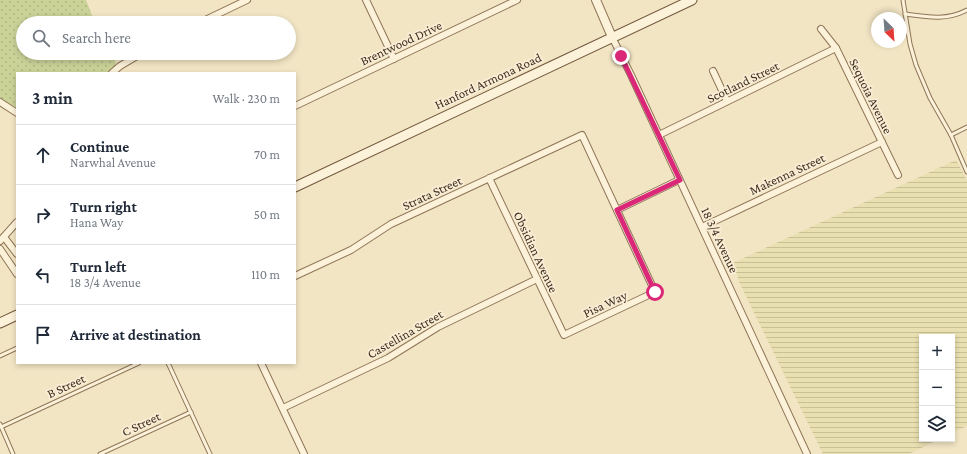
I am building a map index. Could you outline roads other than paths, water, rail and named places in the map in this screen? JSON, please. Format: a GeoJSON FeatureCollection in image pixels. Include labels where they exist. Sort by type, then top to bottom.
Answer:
{"type":"FeatureCollection","features":[{"type":"Feature","properties":{"kind":"main road","name":"Hanford Armona Road"},"geometry":{"type":"LineString","coordinates":[[296,187],[692,0]]}},
{"type":"Feature","properties":{"kind":"main road"},"geometry":{"type":"LineString","coordinates":[[0,323],[16,315]]}},
{"type":"Feature","properties":{"kind":"street"},"geometry":{"type":"LineString","coordinates":[[214,16],[247,0]]}},
{"type":"Feature","properties":{"kind":"street"},"geometry":{"type":"LineString","coordinates":[[366,0],[394,59]]}},
{"type":"Feature","properties":{"kind":"street","name":"Brentwood Drive"},"geometry":{"type":"LineString","coordinates":[[296,106],[517,0]]}},
{"type":"Feature","properties":{"kind":"street"},"geometry":{"type":"LineString","coordinates":[[596,0],[612,37]]}},
{"type":"Feature","properties":{"kind":"street","name":"Sequoia Avenue"},"geometry":{"type":"LineString","coordinates":[[821,29],[836,48],[898,175]]}},
{"type":"Feature","properties":{"kind":"street","name":"18 3/4 Avenue"},"geometry":{"type":"LineString","coordinates":[[612,37],[807,454]]}},
{"type":"Feature","properties":{"kind":"street","name":"Scotland Street"},"geometry":{"type":"LineString","coordinates":[[659,135],[836,48]]}},
{"type":"Feature","properties":{"kind":"street"},"geometry":{"type":"LineString","coordinates":[[113,72],[130,60]]}},
{"type":"Feature","properties":{"kind":"street"},"geometry":{"type":"LineString","coordinates":[[713,71],[727,102]]}},
{"type":"Feature","properties":{"kind":"street"},"geometry":{"type":"LineString","coordinates":[[0,102],[16,112]]}},
{"type":"Feature","properties":{"kind":"street","name":"Strata Street"},"geometry":{"type":"LineString","coordinates":[[296,276],[351,250],[392,224],[582,135],[617,210]]}},
{"type":"Feature","properties":{"kind":"street","name":"Makenna Street"},"geometry":{"type":"LineString","coordinates":[[702,227],[882,142]]}},
{"type":"Feature","properties":{"kind":"street","name":"Obsidian Avenue"},"geometry":{"type":"LineString","coordinates":[[489,178],[564,335]]}},
{"type":"Feature","properties":{"kind":"street"},"geometry":{"type":"LineString","coordinates":[[617,210],[680,180]]}},
{"type":"Feature","properties":{"kind":"street","name":"Pisa Way"},"geometry":{"type":"LineString","coordinates":[[564,335],[655,292],[617,210]]}},
{"type":"Feature","properties":{"kind":"street"},"geometry":{"type":"LineString","coordinates":[[16,223],[2,239],[16,253]]}},
{"type":"Feature","properties":{"kind":"street"},"geometry":{"type":"LineString","coordinates":[[0,249],[16,273]]}},
{"type":"Feature","properties":{"kind":"street","name":"Castellina Street"},"geometry":{"type":"LineString","coordinates":[[283,408],[388,358],[438,327],[537,279]]}},
{"type":"Feature","properties":{"kind":"street"},"geometry":{"type":"LineString","coordinates":[[262,364],[304,454]]}},
{"type":"Feature","properties":{"kind":"lane"},"geometry":{"type":"LineString","coordinates":[[903,0],[905,12]]}},
{"type":"Feature","properties":{"kind":"lane"},"geometry":{"type":"LineString","coordinates":[[907,14],[939,18],[954,16],[967,10]]}},
{"type":"Feature","properties":{"kind":"lane"},"geometry":{"type":"LineString","coordinates":[[907,26],[916,65],[930,98],[951,135],[967,172]]}},
{"type":"Feature","properties":{"kind":"lane"},"geometry":{"type":"LineString","coordinates":[[951,135],[967,127]]}},
{"type":"Feature","properties":{"kind":"lane"},"geometry":{"type":"LineString","coordinates":[[0,356],[16,348]]}},
{"type":"Feature","properties":{"kind":"lane","name":"B Street"},"geometry":{"type":"LineString","coordinates":[[1,425],[138,364]]}},
{"type":"Feature","properties":{"kind":"lane"},"geometry":{"type":"LineString","coordinates":[[168,364],[210,454]]}},
{"type":"Feature","properties":{"kind":"lane","name":"C Street"},"geometry":{"type":"LineString","coordinates":[[100,454],[191,412]]}},
{"type":"Feature","properties":{"kind":"lane"},"geometry":{"type":"LineString","coordinates":[[1,425],[13,454]]}}]}
